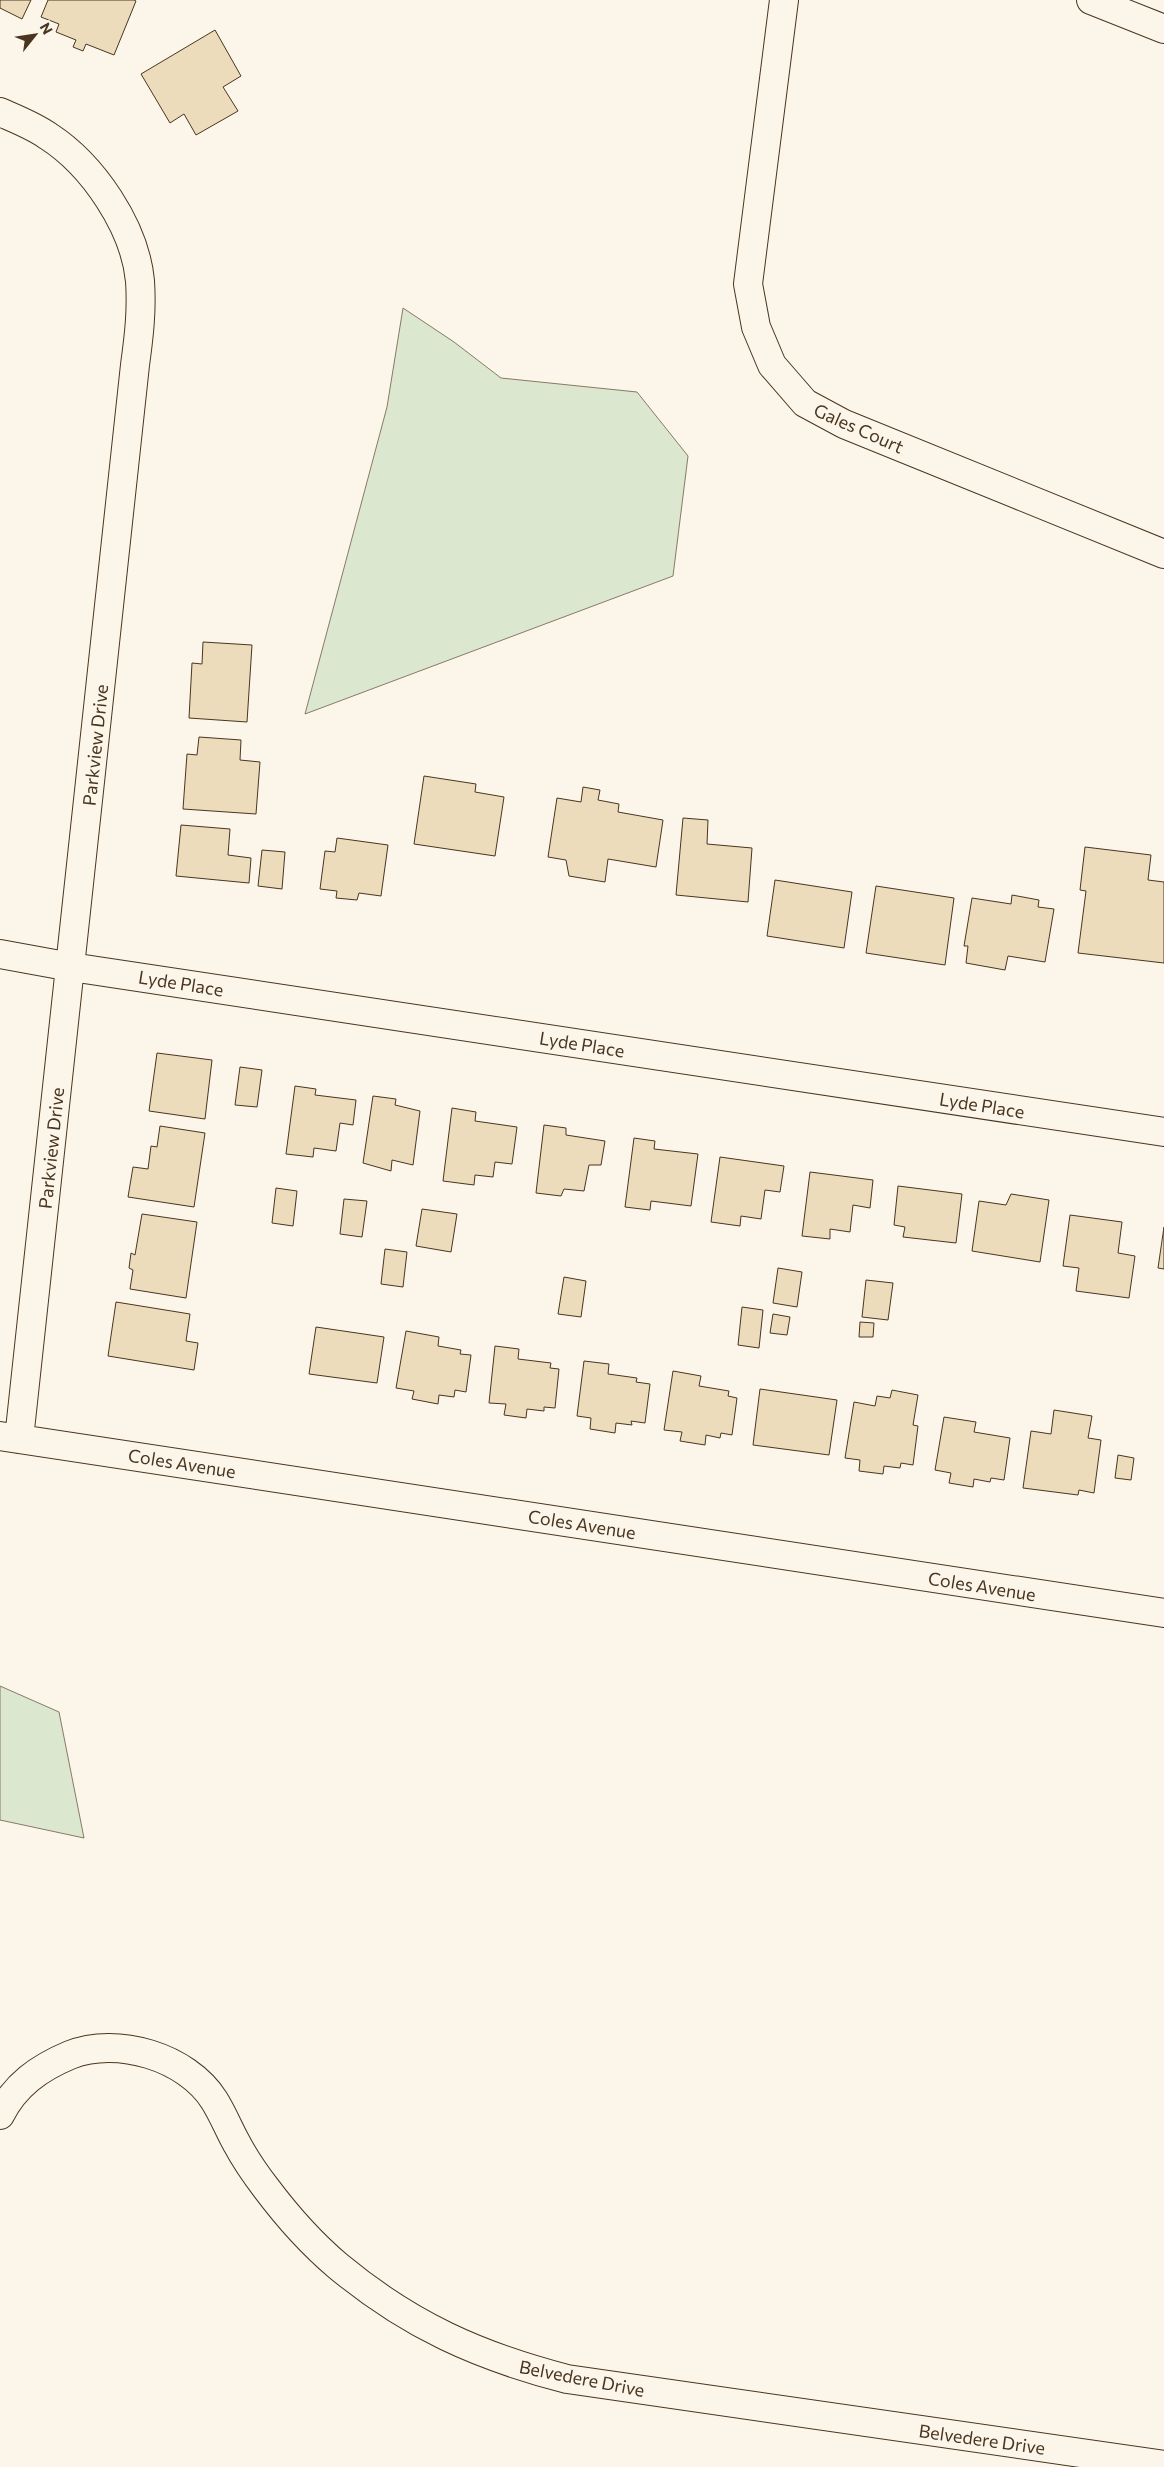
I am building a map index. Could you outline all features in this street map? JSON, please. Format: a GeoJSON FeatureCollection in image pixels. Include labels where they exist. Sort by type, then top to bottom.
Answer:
{"type":"FeatureCollection","features":[{"type":"Feature","properties":{"kind":"street","name":"Gales Court"},"geometry":{"type":"LineString","coordinates":[[784,0],[748,284],[756,327],[772,365],[805,403],[844,424],[1164,554]]}},
{"type":"Feature","properties":{"kind":"street"},"geometry":{"type":"LineString","coordinates":[[1091,0],[1164,30]]}},
{"type":"Feature","properties":{"kind":"street","name":"Parkview Drive"},"geometry":{"type":"LineString","coordinates":[[0,112],[48,136],[82,164],[109,198],[128,237],[140,279],[141,322],[71,967],[10,1437]]}},
{"type":"Feature","properties":{"kind":"street","name":"Lyde Place"},"geometry":{"type":"LineString","coordinates":[[0,954],[71,967],[1164,1132]]}},
{"type":"Feature","properties":{"kind":"street","name":"Coles Avenue"},"geometry":{"type":"LineString","coordinates":[[10,1437],[1164,1613]]}},
{"type":"Feature","properties":{"kind":"street","name":"Belvedere Drive"},"geometry":{"type":"LineString","coordinates":[[0,2115],[6,2103],[23,2083],[44,2066],[80,2051],[119,2047],[146,2052],[170,2062],[202,2086],[214,2100],[238,2146],[266,2189],[300,2228],[337,2265],[378,2297],[422,2325],[468,2348],[516,2366],[567,2379],[1164,2465]]}},
{"type":"Feature","properties":{"kind":"green space"},"geometry":{"type":"Polygon","coordinates":[[[403,308],[454,342],[501,378],[637,392],[688,456],[673,576],[305,714],[387,407],[403,308]]]}},
{"type":"Feature","properties":{"kind":"green space"},"geometry":{"type":"Polygon","coordinates":[[[0,1686],[59,1712],[84,1838],[0,1820],[0,1686]]]}},
{"type":"Feature","properties":{"kind":"building"},"geometry":{"type":"Polygon","coordinates":[[[0,0],[31,0],[22,19],[0,8],[0,0]]]}},
{"type":"Feature","properties":{"kind":"building"},"geometry":{"type":"Polygon","coordinates":[[[48,0],[136,1],[114,55],[86,44],[83,51],[73,47],[76,40],[56,32],[59,24],[41,17],[48,0]]]}},
{"type":"Feature","properties":{"kind":"building"},"geometry":{"type":"Polygon","coordinates":[[[215,30],[241,76],[223,87],[238,111],[196,135],[184,114],[170,123],[141,74],[215,30]]]}},
{"type":"Feature","properties":{"kind":"building"},"geometry":{"type":"Polygon","coordinates":[[[203,642],[252,645],[247,722],[189,718],[192,663],[202,664],[203,642]]]}},
{"type":"Feature","properties":{"kind":"building"},"geometry":{"type":"Polygon","coordinates":[[[199,737],[241,740],[240,760],[260,762],[256,814],[183,809],[187,754],[197,755],[199,737]]]}},
{"type":"Feature","properties":{"kind":"building"},"geometry":{"type":"Polygon","coordinates":[[[424,776],[476,784],[475,792],[504,797],[495,856],[414,844],[424,776]]]}},
{"type":"Feature","properties":{"kind":"building"},"geometry":{"type":"Polygon","coordinates":[[[583,787],[600,790],[598,800],[619,804],[618,812],[663,820],[656,867],[608,859],[605,882],[569,876],[566,860],[548,857],[557,798],[581,802],[583,787]]]}},
{"type":"Feature","properties":{"kind":"building"},"geometry":{"type":"Polygon","coordinates":[[[683,818],[708,820],[707,844],[752,848],[748,902],[676,895],[683,818]]]}},
{"type":"Feature","properties":{"kind":"building"},"geometry":{"type":"Polygon","coordinates":[[[181,825],[230,829],[228,855],[251,858],[249,883],[176,876],[181,825]]]}},
{"type":"Feature","properties":{"kind":"building"},"geometry":{"type":"Polygon","coordinates":[[[337,838],[388,845],[381,896],[359,893],[357,900],[336,898],[337,891],[320,889],[325,851],[335,852],[337,838]]]}},
{"type":"Feature","properties":{"kind":"building"},"geometry":{"type":"Polygon","coordinates":[[[1085,847],[1151,855],[1148,880],[1164,882],[1164,963],[1078,953],[1086,891],[1080,890],[1085,847]]]}},
{"type":"Feature","properties":{"kind":"building"},"geometry":{"type":"Polygon","coordinates":[[[262,850],[285,852],[282,889],[258,886],[262,850]]]}},
{"type":"Feature","properties":{"kind":"building"},"geometry":{"type":"Polygon","coordinates":[[[775,880],[852,892],[844,948],[767,936],[775,880]]]}},
{"type":"Feature","properties":{"kind":"building"},"geometry":{"type":"Polygon","coordinates":[[[876,886],[954,898],[945,965],[866,953],[876,886]]]}},
{"type":"Feature","properties":{"kind":"building"},"geometry":{"type":"Polygon","coordinates":[[[1012,895],[1039,900],[1038,907],[1054,909],[1045,962],[1008,956],[1005,970],[966,963],[968,946],[964,946],[972,898],[1011,904],[1012,895]]]}},
{"type":"Feature","properties":{"kind":"building"},"geometry":{"type":"Polygon","coordinates":[[[157,1053],[212,1060],[205,1119],[149,1111],[157,1053]]]}},
{"type":"Feature","properties":{"kind":"building"},"geometry":{"type":"Polygon","coordinates":[[[240,1067],[262,1070],[257,1107],[235,1105],[240,1067]]]}},
{"type":"Feature","properties":{"kind":"building"},"geometry":{"type":"Polygon","coordinates":[[[295,1086],[316,1089],[315,1095],[356,1100],[353,1125],[340,1123],[336,1151],[314,1148],[313,1157],[286,1154],[295,1086]]]}},
{"type":"Feature","properties":{"kind":"building"},"geometry":{"type":"Polygon","coordinates":[[[373,1096],[396,1099],[395,1105],[420,1111],[413,1165],[392,1160],[391,1171],[363,1163],[373,1096]]]}},
{"type":"Feature","properties":{"kind":"building"},"geometry":{"type":"Polygon","coordinates":[[[452,1108],[476,1112],[475,1121],[517,1127],[512,1164],[495,1162],[493,1177],[475,1175],[474,1185],[443,1181],[452,1108]]]}},
{"type":"Feature","properties":{"kind":"building"},"geometry":{"type":"Polygon","coordinates":[[[544,1125],[566,1128],[566,1135],[605,1141],[601,1165],[589,1165],[584,1191],[564,1189],[561,1196],[536,1193],[544,1125]]]}},
{"type":"Feature","properties":{"kind":"building"},"geometry":{"type":"Polygon","coordinates":[[[160,1126],[205,1133],[194,1207],[128,1197],[133,1167],[148,1169],[151,1146],[157,1147],[160,1126]]]}},
{"type":"Feature","properties":{"kind":"building"},"geometry":{"type":"Polygon","coordinates":[[[634,1138],[655,1141],[654,1149],[698,1154],[691,1206],[651,1201],[650,1210],[625,1207],[634,1138]]]}},
{"type":"Feature","properties":{"kind":"building"},"geometry":{"type":"Polygon","coordinates":[[[720,1157],[784,1166],[780,1192],[765,1190],[761,1219],[741,1216],[740,1226],[711,1222],[720,1157]]]}},
{"type":"Feature","properties":{"kind":"building"},"geometry":{"type":"Polygon","coordinates":[[[810,1172],[873,1180],[870,1208],[853,1205],[850,1232],[830,1229],[830,1239],[802,1236],[810,1172]]]}},
{"type":"Feature","properties":{"kind":"building"},"geometry":{"type":"Polygon","coordinates":[[[898,1186],[962,1194],[956,1243],[903,1237],[905,1227],[894,1225],[898,1186]]]}},
{"type":"Feature","properties":{"kind":"building"},"geometry":{"type":"Polygon","coordinates":[[[276,1188],[297,1191],[293,1226],[272,1223],[276,1188]]]}},
{"type":"Feature","properties":{"kind":"building"},"geometry":{"type":"Polygon","coordinates":[[[1011,1194],[1049,1200],[1040,1262],[972,1251],[979,1201],[1006,1205],[1011,1194]]]}},
{"type":"Feature","properties":{"kind":"building"},"geometry":{"type":"Polygon","coordinates":[[[344,1199],[367,1201],[362,1237],[340,1234],[344,1199]]]}},
{"type":"Feature","properties":{"kind":"building"},"geometry":{"type":"Polygon","coordinates":[[[422,1209],[457,1214],[451,1252],[416,1246],[422,1209]]]}},
{"type":"Feature","properties":{"kind":"building"},"geometry":{"type":"Polygon","coordinates":[[[142,1214],[197,1222],[186,1298],[130,1289],[133,1270],[129,1268],[131,1253],[135,1255],[142,1214]]]}},
{"type":"Feature","properties":{"kind":"building"},"geometry":{"type":"Polygon","coordinates":[[[1070,1215],[1122,1222],[1118,1253],[1135,1256],[1129,1298],[1076,1291],[1079,1268],[1063,1266],[1070,1215]]]}},
{"type":"Feature","properties":{"kind":"building"},"geometry":{"type":"Polygon","coordinates":[[[1164,1227],[1164,1269],[1158,1268],[1164,1227]]]}},
{"type":"Feature","properties":{"kind":"building"},"geometry":{"type":"Polygon","coordinates":[[[385,1249],[407,1252],[403,1287],[381,1284],[385,1249]]]}},
{"type":"Feature","properties":{"kind":"building"},"geometry":{"type":"Polygon","coordinates":[[[778,1268],[802,1272],[797,1307],[773,1303],[778,1268]]]}},
{"type":"Feature","properties":{"kind":"building"},"geometry":{"type":"Polygon","coordinates":[[[564,1277],[586,1281],[581,1317],[558,1314],[564,1277]]]}},
{"type":"Feature","properties":{"kind":"building"},"geometry":{"type":"Polygon","coordinates":[[[866,1280],[893,1283],[888,1320],[862,1317],[866,1280]]]}},
{"type":"Feature","properties":{"kind":"building"},"geometry":{"type":"Polygon","coordinates":[[[116,1302],[190,1314],[186,1341],[198,1343],[194,1370],[108,1356],[116,1302]]]}},
{"type":"Feature","properties":{"kind":"building"},"geometry":{"type":"Polygon","coordinates":[[[742,1307],[763,1310],[759,1348],[738,1345],[742,1307]]]}},
{"type":"Feature","properties":{"kind":"building"},"geometry":{"type":"Polygon","coordinates":[[[773,1314],[790,1317],[787,1335],[770,1333],[773,1314]]]}},
{"type":"Feature","properties":{"kind":"building"},"geometry":{"type":"Polygon","coordinates":[[[860,1322],[874,1323],[873,1337],[859,1337],[860,1322]]]}},
{"type":"Feature","properties":{"kind":"building"},"geometry":{"type":"Polygon","coordinates":[[[316,1327],[384,1337],[377,1383],[309,1374],[316,1327]]]}},
{"type":"Feature","properties":{"kind":"building"},"geometry":{"type":"Polygon","coordinates":[[[406,1331],[439,1337],[438,1346],[461,1350],[460,1354],[471,1355],[466,1392],[455,1390],[454,1397],[439,1395],[438,1404],[412,1399],[414,1391],[396,1388],[406,1331]]]}},
{"type":"Feature","properties":{"kind":"building"},"geometry":{"type":"Polygon","coordinates":[[[495,1346],[519,1349],[518,1359],[551,1363],[550,1368],[559,1369],[555,1408],[544,1407],[544,1411],[527,1409],[526,1418],[504,1415],[506,1404],[489,1403],[495,1346]]]}},
{"type":"Feature","properties":{"kind":"building"},"geometry":{"type":"Polygon","coordinates":[[[584,1361],[609,1364],[608,1374],[637,1378],[636,1382],[650,1384],[645,1423],[631,1421],[632,1425],[616,1423],[615,1433],[590,1429],[591,1418],[577,1416],[584,1361]]]}},
{"type":"Feature","properties":{"kind":"building"},"geometry":{"type":"Polygon","coordinates":[[[673,1371],[701,1376],[699,1386],[729,1391],[728,1396],[737,1398],[732,1435],[721,1433],[720,1438],[706,1435],[705,1445],[680,1441],[682,1432],[664,1430],[673,1371]]]}},
{"type":"Feature","properties":{"kind":"building"},"geometry":{"type":"Polygon","coordinates":[[[760,1389],[837,1400],[829,1455],[753,1445],[760,1389]]]}},
{"type":"Feature","properties":{"kind":"building"},"geometry":{"type":"Polygon","coordinates":[[[892,1390],[918,1395],[913,1425],[918,1426],[913,1465],[901,1463],[900,1468],[884,1466],[883,1474],[859,1471],[860,1460],[845,1458],[854,1402],[875,1406],[877,1396],[890,1398],[892,1390]]]}},
{"type":"Feature","properties":{"kind":"building"},"geometry":{"type":"Polygon","coordinates":[[[1054,1410],[1092,1416],[1088,1438],[1101,1440],[1094,1493],[1079,1490],[1078,1495],[1023,1488],[1031,1431],[1051,1434],[1054,1410]]]}},
{"type":"Feature","properties":{"kind":"building"},"geometry":{"type":"Polygon","coordinates":[[[944,1417],[976,1422],[974,1432],[1010,1438],[1004,1480],[991,1478],[990,1482],[974,1479],[973,1487],[949,1483],[951,1473],[935,1470],[944,1417]]]}},
{"type":"Feature","properties":{"kind":"building"},"geometry":{"type":"Polygon","coordinates":[[[1118,1455],[1134,1458],[1131,1480],[1115,1478],[1118,1455]]]}}]}
